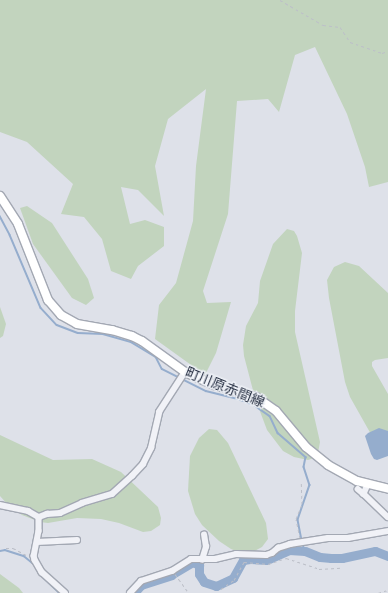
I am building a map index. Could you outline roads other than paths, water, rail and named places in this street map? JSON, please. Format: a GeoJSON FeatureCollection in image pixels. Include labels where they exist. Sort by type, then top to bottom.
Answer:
{"type":"FeatureCollection","features":[{"type":"Feature","properties":{"kind":"main road","name":"町川原赤間線"},"geometry":{"type":"LineString","coordinates":[[0,196],[18,224],[48,300],[56,311],[70,321],[119,331],[142,341],[185,372],[201,380],[264,401],[276,411],[306,446],[320,459],[346,476],[368,485],[388,489]]}},
{"type":"Feature","properties":{"kind":"street"},"geometry":{"type":"LineString","coordinates":[[0,505],[28,511],[40,517],[47,514],[60,513],[82,503],[112,494],[143,464],[151,448],[159,412],[185,372]]}},
{"type":"Feature","properties":{"kind":"street"},"geometry":{"type":"LineString","coordinates":[[364,494],[368,485]]}},
{"type":"Feature","properties":{"kind":"street"},"geometry":{"type":"LineString","coordinates":[[358,489],[387,515]]}},
{"type":"Feature","properties":{"kind":"street"},"geometry":{"type":"LineString","coordinates":[[40,517],[34,556],[35,560],[42,572],[65,593]]}},
{"type":"Feature","properties":{"kind":"street"},"geometry":{"type":"LineString","coordinates":[[130,593],[141,581],[174,571],[191,559],[216,559],[236,554],[266,554],[272,553],[278,548],[301,542],[328,538],[348,538],[388,531]]}},
{"type":"Feature","properties":{"kind":"street"},"geometry":{"type":"LineString","coordinates":[[202,560],[206,547],[204,535]]}},
{"type":"Feature","properties":{"kind":"street"},"geometry":{"type":"LineString","coordinates":[[36,542],[77,540]]}},
{"type":"Feature","properties":{"kind":"water"},"geometry":{"type":"Polygon","coordinates":[[[379,428],[388,431],[388,456],[377,460],[374,459],[371,454],[365,436],[379,428]]]}},
{"type":"Feature","properties":{"kind":"waterway"},"geometry":{"type":"LineString","coordinates":[[0,216],[10,235],[41,308],[57,325],[78,333],[103,334],[131,342],[156,357],[162,369],[206,391],[254,405],[270,416],[278,433],[306,457],[304,467],[310,485],[298,520],[302,541]]}},
{"type":"Feature","properties":{"kind":"waterway"},"geometry":{"type":"LineString","coordinates":[[303,544],[305,551]]}},
{"type":"Feature","properties":{"kind":"waterway"},"geometry":{"type":"LineString","coordinates":[[0,551],[5,550],[24,556],[34,564]]}},
{"type":"Feature","properties":{"kind":"waterway"},"geometry":{"type":"LineString","coordinates":[[134,593],[141,585],[171,575],[193,562],[199,565],[199,574],[204,582],[216,586],[233,578],[243,560],[267,560],[289,550],[305,551],[320,557],[331,558],[342,558],[375,551],[388,556]]}},
{"type":"Feature","properties":{"kind":"waterway"},"geometry":{"type":"LineString","coordinates":[[40,574],[60,593]]}}]}
